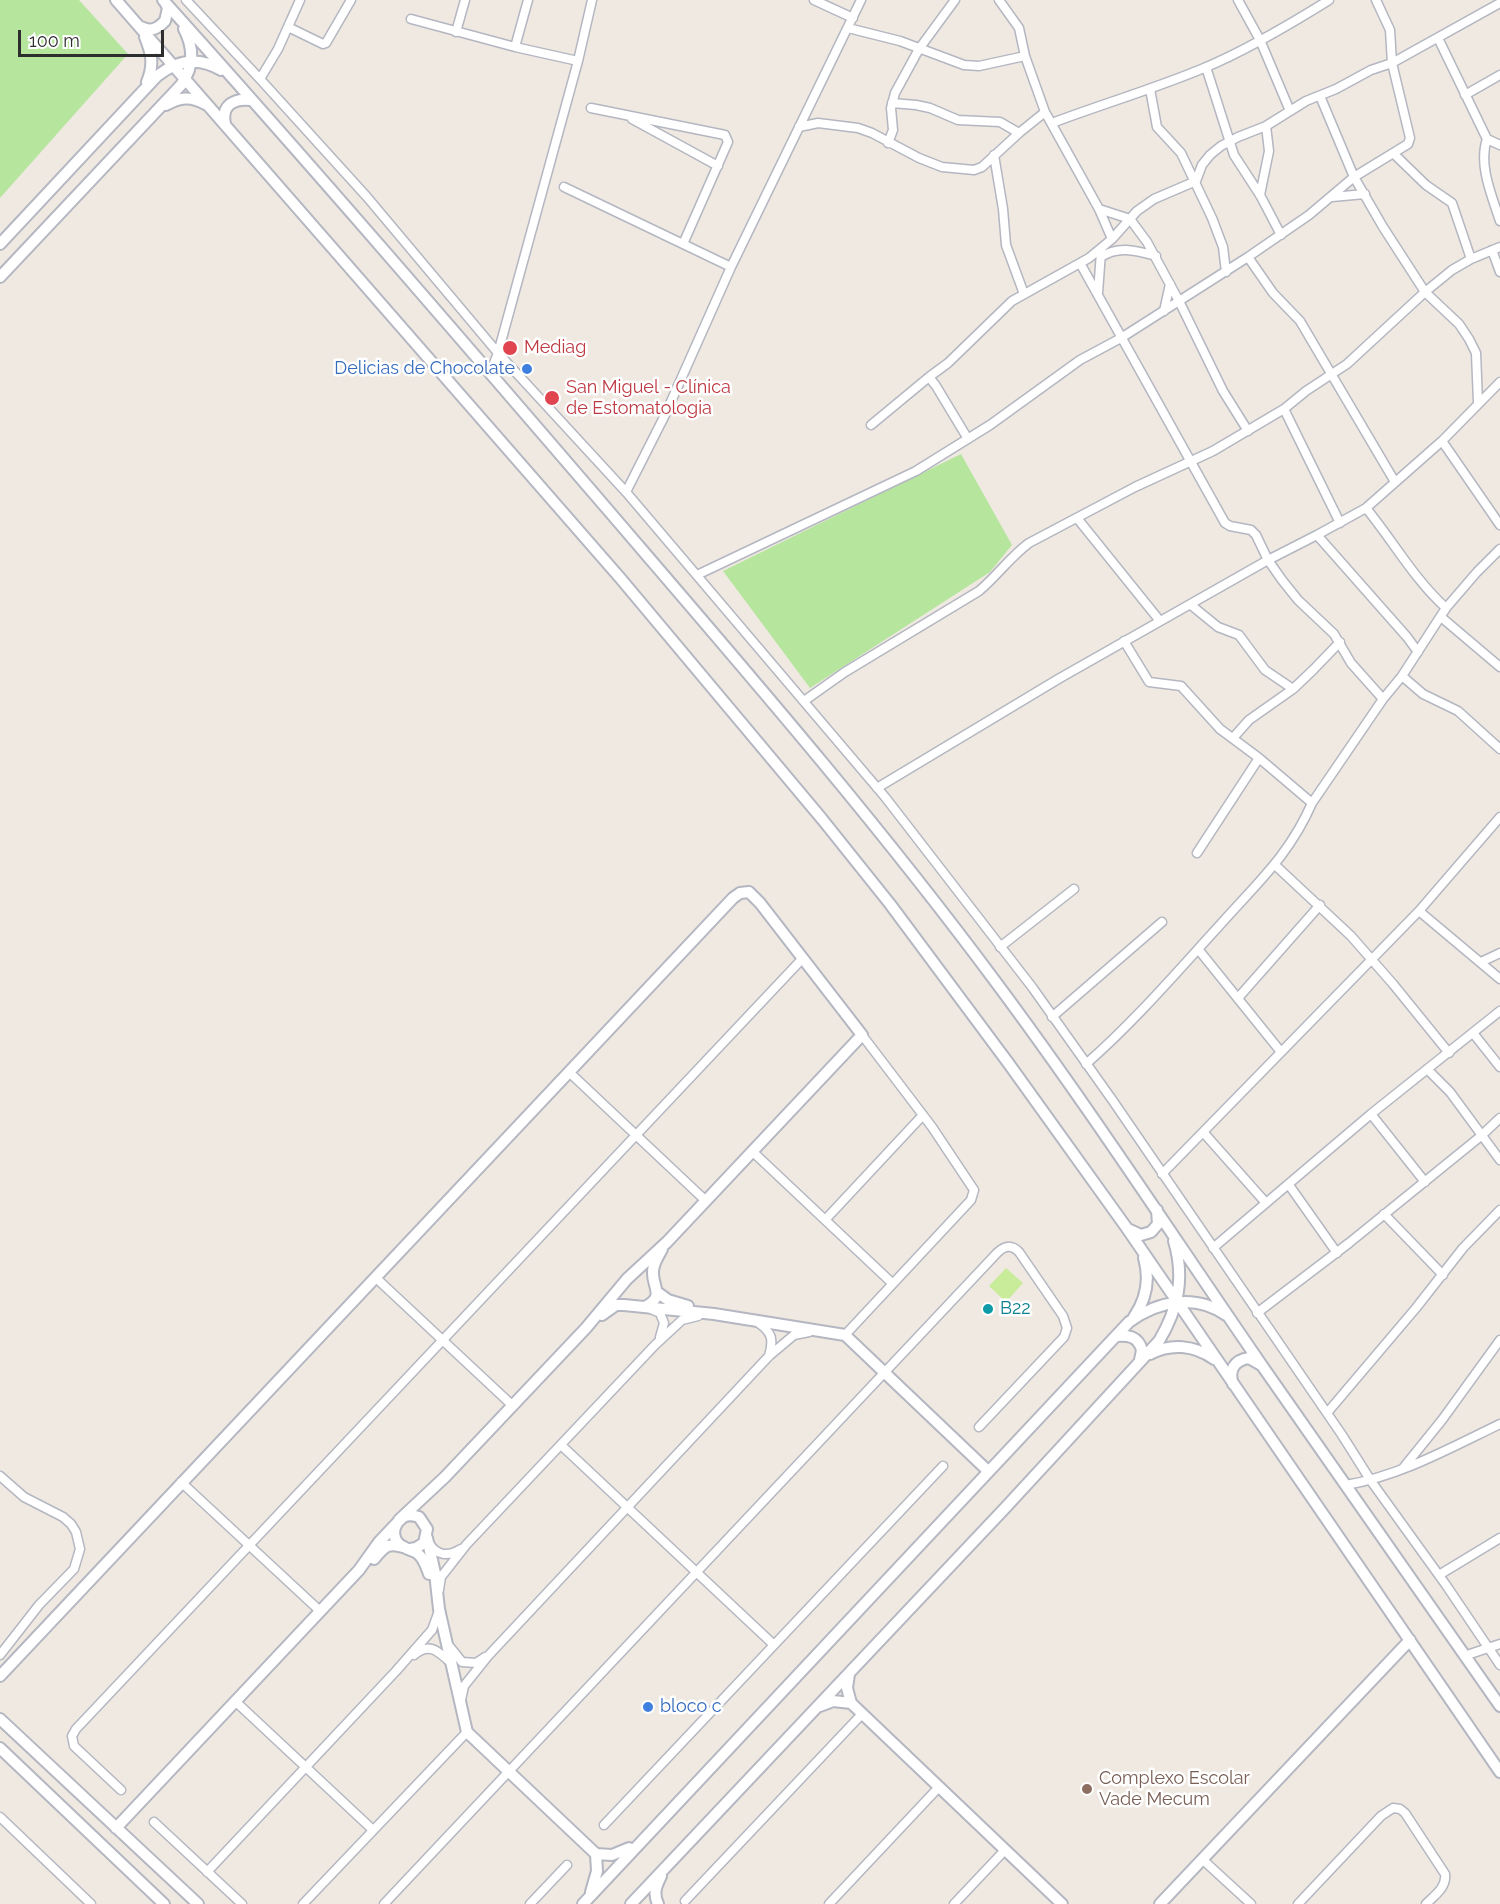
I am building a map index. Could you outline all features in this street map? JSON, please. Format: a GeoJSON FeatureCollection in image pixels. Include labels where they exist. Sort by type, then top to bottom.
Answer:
{"type":"FeatureCollection","features":[{"type":"Feature","properties":{"kind":"street"},"geometry":{"type":"LineString","coordinates":[[116,0],[621,579],[822,819],[955,990],[1126,1227],[1500,1772]]}},
{"type":"Feature","properties":{"kind":"street"},"geometry":{"type":"LineString","coordinates":[[260,79],[278,49],[300,0]]}},
{"type":"Feature","properties":{"kind":"street"},"geometry":{"type":"LineString","coordinates":[[288,27],[326,44],[351,0]]}},
{"type":"Feature","properties":{"kind":"street"},"geometry":{"type":"LineString","coordinates":[[456,32],[465,0]]}},
{"type":"Feature","properties":{"kind":"street"},"geometry":{"type":"LineString","coordinates":[[515,47],[528,0]]}},
{"type":"Feature","properties":{"kind":"street"},"geometry":{"type":"LineString","coordinates":[[490,373],[498,353],[578,60],[592,0]]}},
{"type":"Feature","properties":{"kind":"street"},"geometry":{"type":"LineString","coordinates":[[814,0],[853,18]]}},
{"type":"Feature","properties":{"kind":"street"},"geometry":{"type":"LineString","coordinates":[[626,492],[665,415],[731,267],[861,0]]}},
{"type":"Feature","properties":{"kind":"street"},"geometry":{"type":"LineString","coordinates":[[888,142],[893,130],[892,103],[895,93],[919,49],[955,0]]}},
{"type":"Feature","properties":{"kind":"street"},"geometry":{"type":"LineString","coordinates":[[999,0],[1019,28],[1025,56],[1045,112],[1099,208],[1112,239]]}},
{"type":"Feature","properties":{"kind":"street"},"geometry":{"type":"LineString","coordinates":[[1238,0],[1260,40],[1290,111]]}},
{"type":"Feature","properties":{"kind":"street"},"geometry":{"type":"LineString","coordinates":[[1052,123],[1206,67],[1260,40],[1329,0]]}},
{"type":"Feature","properties":{"kind":"street"},"geometry":{"type":"LineString","coordinates":[[697,575],[916,471],[968,439],[1080,360],[1121,338],[1226,272],[1331,197],[1354,177],[1408,144],[1410,138],[1392,63],[1390,30],[1377,0]]}},
{"type":"Feature","properties":{"kind":"street"},"geometry":{"type":"LineString","coordinates":[[140,26],[149,30],[165,21],[168,8],[164,1]]}},
{"type":"Feature","properties":{"kind":"street"},"geometry":{"type":"LineString","coordinates":[[164,1],[708,626],[857,804],[995,980],[1155,1207],[1263,1367],[1500,1707]]}},
{"type":"Feature","properties":{"kind":"street"},"geometry":{"type":"LineString","coordinates":[[190,2],[368,198],[498,353],[626,492],[877,788],[1000,947],[1086,1064],[1327,1413],[1371,1481],[1500,1665]]}},
{"type":"Feature","properties":{"kind":"street"},"geometry":{"type":"LineString","coordinates":[[1098,293],[1101,253],[1112,239],[1137,211],[1154,199],[1196,181],[1202,165],[1210,155],[1230,141],[1266,126],[1306,101],[1371,70],[1392,63],[1500,3]]}},
{"type":"Feature","properties":{"kind":"street"},"geometry":{"type":"LineString","coordinates":[[0,277],[186,79],[191,61],[191,44],[175,14]]}},
{"type":"Feature","properties":{"kind":"street"},"geometry":{"type":"LineString","coordinates":[[411,19],[515,47],[578,60]]}},
{"type":"Feature","properties":{"kind":"street"},"geometry":{"type":"LineString","coordinates":[[138,96],[148,81],[153,67],[150,49],[140,26]]}},
{"type":"Feature","properties":{"kind":"street"},"geometry":{"type":"LineString","coordinates":[[848,28],[900,41],[964,65],[979,66],[1025,56]]}},
{"type":"Feature","properties":{"kind":"street"},"geometry":{"type":"LineString","coordinates":[[1438,38],[1487,139],[1484,156],[1486,172],[1500,220]]}},
{"type":"Feature","properties":{"kind":"street"},"geometry":{"type":"LineString","coordinates":[[0,244],[157,76],[173,65],[191,61],[212,65],[231,77]]}},
{"type":"Feature","properties":{"kind":"street"},"geometry":{"type":"LineString","coordinates":[[1206,67],[1234,155],[1260,195],[1281,234]]}},
{"type":"Feature","properties":{"kind":"street"},"geometry":{"type":"LineString","coordinates":[[1465,95],[1500,75]]}},
{"type":"Feature","properties":{"kind":"street"},"geometry":{"type":"LineString","coordinates":[[1150,89],[1157,127],[1177,147],[1196,181],[1223,247],[1226,272]]}},
{"type":"Feature","properties":{"kind":"street"},"geometry":{"type":"LineString","coordinates":[[1320,96],[1354,177],[1383,226],[1425,291],[1458,324],[1473,346],[1476,353],[1478,402]]}},
{"type":"Feature","properties":{"kind":"street"},"geometry":{"type":"LineString","coordinates":[[153,113],[164,105],[181,98],[199,100],[215,112]]}},
{"type":"Feature","properties":{"kind":"street"},"geometry":{"type":"LineString","coordinates":[[225,124],[224,114],[230,104],[240,99],[251,100]]}},
{"type":"Feature","properties":{"kind":"street"},"geometry":{"type":"LineString","coordinates":[[892,103],[923,106],[958,120],[1000,122],[1019,133]]}},
{"type":"Feature","properties":{"kind":"street"},"geometry":{"type":"LineString","coordinates":[[591,108],[725,135],[728,142],[683,244]]}},
{"type":"Feature","properties":{"kind":"street"},"geometry":{"type":"LineString","coordinates":[[799,127],[818,123],[858,128],[942,167],[974,170],[982,167],[1045,112]]}},
{"type":"Feature","properties":{"kind":"street"},"geometry":{"type":"LineString","coordinates":[[622,114],[718,166]]}},
{"type":"Feature","properties":{"kind":"street"},"geometry":{"type":"LineString","coordinates":[[1260,195],[1269,151],[1266,126]]}},
{"type":"Feature","properties":{"kind":"street"},"geometry":{"type":"LineString","coordinates":[[1487,139],[1500,145]]}},
{"type":"Feature","properties":{"kind":"street"},"geometry":{"type":"LineString","coordinates":[[1394,154],[1426,184],[1452,203],[1470,259]]}},
{"type":"Feature","properties":{"kind":"street"},"geometry":{"type":"LineString","coordinates":[[994,155],[1006,245],[1024,294]]}},
{"type":"Feature","properties":{"kind":"street"},"geometry":{"type":"LineString","coordinates":[[564,187],[731,267]]}},
{"type":"Feature","properties":{"kind":"street"},"geometry":{"type":"LineString","coordinates":[[1331,197],[1365,194]]}},
{"type":"Feature","properties":{"kind":"street"},"geometry":{"type":"LineString","coordinates":[[1099,208],[1130,219],[1156,256],[1223,391],[1248,431]]}},
{"type":"Feature","properties":{"kind":"street"},"geometry":{"type":"LineString","coordinates":[[804,701],[845,672],[979,591],[996,577],[1016,552],[1029,543],[1189,462],[1284,410],[1316,384],[1333,375],[1360,354],[1425,291],[1452,270],[1470,259],[1496,249],[1500,272]]}},
{"type":"Feature","properties":{"kind":"street"},"geometry":{"type":"LineString","coordinates":[[871,425],[948,363],[1006,306],[1024,294],[1101,253],[1133,250],[1156,256]]}},
{"type":"Feature","properties":{"kind":"street"},"geometry":{"type":"LineString","coordinates":[[1248,257],[1273,293],[1300,321],[1395,482]]}},
{"type":"Feature","properties":{"kind":"street"},"geometry":{"type":"LineString","coordinates":[[1080,263],[1225,523],[1251,530],[1257,535],[1268,560],[1298,600],[1340,642],[1351,663],[1383,699]]}},
{"type":"Feature","properties":{"kind":"street"},"geometry":{"type":"LineString","coordinates":[[1164,311],[1170,284]]}},
{"type":"Feature","properties":{"kind":"street"},"geometry":{"type":"LineString","coordinates":[[928,377],[936,386],[968,439]]}},
{"type":"Feature","properties":{"kind":"street"},"geometry":{"type":"LineString","coordinates":[[877,788],[1124,641],[1366,508],[1442,441],[1500,382]]}},
{"type":"Feature","properties":{"kind":"street"},"geometry":{"type":"LineString","coordinates":[[1284,410],[1340,523]]}},
{"type":"Feature","properties":{"kind":"street"},"geometry":{"type":"LineString","coordinates":[[1442,441],[1500,525]]}},
{"type":"Feature","properties":{"kind":"street"},"geometry":{"type":"LineString","coordinates":[[1366,508],[1389,536],[1415,576],[1446,608]]}},
{"type":"Feature","properties":{"kind":"street"},"geometry":{"type":"LineString","coordinates":[[1077,518],[1160,621]]}},
{"type":"Feature","properties":{"kind":"street"},"geometry":{"type":"LineString","coordinates":[[1317,536],[1418,652]]}},
{"type":"Feature","properties":{"kind":"street"},"geometry":{"type":"LineString","coordinates":[[1086,1064],[1141,1013],[1275,865],[1303,822],[1311,803],[1383,699],[1402,676],[1446,608],[1500,549]]}},
{"type":"Feature","properties":{"kind":"street"},"geometry":{"type":"LineString","coordinates":[[1191,605],[1218,627],[1239,635],[1265,670],[1293,688]]}},
{"type":"Feature","properties":{"kind":"street"},"geometry":{"type":"LineString","coordinates":[[1441,617],[1500,667]]}},
{"type":"Feature","properties":{"kind":"street"},"geometry":{"type":"LineString","coordinates":[[1124,641],[1149,682],[1181,686],[1212,722],[1259,758],[1311,803]]}},
{"type":"Feature","properties":{"kind":"street"},"geometry":{"type":"LineString","coordinates":[[1233,738],[1257,714],[1293,688],[1340,642]]}},
{"type":"Feature","properties":{"kind":"street"},"geometry":{"type":"LineString","coordinates":[[1402,676],[1423,694],[1458,711],[1500,749]]}},
{"type":"Feature","properties":{"kind":"street"},"geometry":{"type":"LineString","coordinates":[[1197,853],[1259,758]]}},
{"type":"Feature","properties":{"kind":"street"},"geometry":{"type":"LineString","coordinates":[[1162,1174],[1419,911],[1500,817]]}},
{"type":"Feature","properties":{"kind":"street"},"geometry":{"type":"LineString","coordinates":[[1275,865],[1351,936],[1449,1053]]}},
{"type":"Feature","properties":{"kind":"street"},"geometry":{"type":"LineString","coordinates":[[1000,947],[1074,889]]}},
{"type":"Feature","properties":{"kind":"street"},"geometry":{"type":"LineString","coordinates":[[0,1676],[740,892],[747,891],[756,897],[924,1115],[972,1185],[974,1195],[845,1335]]}},
{"type":"Feature","properties":{"kind":"street"},"geometry":{"type":"LineString","coordinates":[[1238,998],[1320,905]]}},
{"type":"Feature","properties":{"kind":"street"},"geometry":{"type":"LineString","coordinates":[[1419,911],[1500,978]]}},
{"type":"Feature","properties":{"kind":"street"},"geometry":{"type":"LineString","coordinates":[[1052,1017],[1162,922]]}},
{"type":"Feature","properties":{"kind":"street"},"geometry":{"type":"LineString","coordinates":[[1198,949],[1281,1052]]}},
{"type":"Feature","properties":{"kind":"street"},"geometry":{"type":"LineString","coordinates":[[1481,962],[1500,954]]}},
{"type":"Feature","properties":{"kind":"street"},"geometry":{"type":"LineString","coordinates":[[121,1791],[74,1746],[71,1739],[73,1733],[803,958]]}},
{"type":"Feature","properties":{"kind":"street"},"geometry":{"type":"LineString","coordinates":[[1213,1248],[1371,1114],[1500,1011]]}},
{"type":"Feature","properties":{"kind":"street"},"geometry":{"type":"LineString","coordinates":[[1473,1033],[1500,1067]]}},
{"type":"Feature","properties":{"kind":"street"},"geometry":{"type":"LineString","coordinates":[[116,1828],[359,1569],[379,1542],[445,1478],[586,1328],[628,1279],[667,1242],[862,1035]]}},
{"type":"Feature","properties":{"kind":"street"},"geometry":{"type":"LineString","coordinates":[[1427,1069],[1450,1092],[1500,1160]]}},
{"type":"Feature","properties":{"kind":"street"},"geometry":{"type":"LineString","coordinates":[[569,1072],[706,1201]]}},
{"type":"Feature","properties":{"kind":"street"},"geometry":{"type":"LineString","coordinates":[[1371,1114],[1425,1182]]}},
{"type":"Feature","properties":{"kind":"street"},"geometry":{"type":"LineString","coordinates":[[825,1220],[924,1115]]}},
{"type":"Feature","properties":{"kind":"street"},"geometry":{"type":"LineString","coordinates":[[1257,1313],[1384,1215],[1500,1118]]}},
{"type":"Feature","properties":{"kind":"street"},"geometry":{"type":"LineString","coordinates":[[1203,1132],[1266,1203]]}},
{"type":"Feature","properties":{"kind":"street"},"geometry":{"type":"LineString","coordinates":[[753,1152],[892,1283]]}},
{"type":"Feature","properties":{"kind":"street"},"geometry":{"type":"LineString","coordinates":[[1289,1185],[1337,1252]]}},
{"type":"Feature","properties":{"kind":"street"},"geometry":{"type":"LineString","coordinates":[[1126,1227],[1141,1235],[1152,1232],[1159,1218],[1155,1207]]}},
{"type":"Feature","properties":{"kind":"street"},"geometry":{"type":"LineString","coordinates":[[631,1904],[1159,1341],[1168,1326],[1176,1301],[1180,1273],[1173,1238],[1155,1207]]}},
{"type":"Feature","properties":{"kind":"street"},"geometry":{"type":"LineString","coordinates":[[1327,1413],[1463,1248],[1500,1209]]}},
{"type":"Feature","properties":{"kind":"street"},"geometry":{"type":"LineString","coordinates":[[1384,1215],[1443,1275]]}},
{"type":"Feature","properties":{"kind":"street"},"geometry":{"type":"LineString","coordinates":[[667,1242],[654,1265],[653,1279],[657,1292],[668,1300],[714,1314]]}},
{"type":"Feature","properties":{"kind":"street"},"geometry":{"type":"LineString","coordinates":[[384,1904],[1000,1250],[1010,1246],[1017,1250],[1063,1316],[1067,1325],[1066,1332],[1064,1337],[979,1426]]}},
{"type":"Feature","properties":{"kind":"street"},"geometry":{"type":"LineString","coordinates":[[585,1901],[1129,1322],[1141,1307],[1147,1287],[1147,1266],[1139,1246]]}},
{"type":"Feature","properties":{"kind":"street"},"geometry":{"type":"LineString","coordinates":[[628,1279],[645,1274],[653,1279]]}},
{"type":"Feature","properties":{"kind":"street"},"geometry":{"type":"LineString","coordinates":[[375,1277],[513,1406]]}},
{"type":"Feature","properties":{"kind":"street"},"geometry":{"type":"LineString","coordinates":[[628,1279],[623,1293],[632,1306]]}},
{"type":"Feature","properties":{"kind":"street"},"geometry":{"type":"LineString","coordinates":[[645,1307],[653,1301],[657,1292]]}},
{"type":"Feature","properties":{"kind":"street"},"geometry":{"type":"LineString","coordinates":[[1129,1322],[1150,1309],[1176,1301],[1205,1305],[1218,1310],[1231,1320]]}},
{"type":"Feature","properties":{"kind":"street"},"geometry":{"type":"LineString","coordinates":[[586,1328],[616,1305],[714,1314],[845,1335],[988,1471]]}},
{"type":"Feature","properties":{"kind":"street"},"geometry":{"type":"LineString","coordinates":[[645,1307],[660,1313],[664,1323],[662,1334],[655,1345]]}},
{"type":"Feature","properties":{"kind":"street"},"geometry":{"type":"LineString","coordinates":[[207,1872],[432,1630],[439,1606],[441,1577],[466,1545],[655,1345],[687,1317],[714,1314]]}},
{"type":"Feature","properties":{"kind":"street"},"geometry":{"type":"LineString","coordinates":[[754,1320],[772,1337],[770,1356]]}},
{"type":"Feature","properties":{"kind":"street"},"geometry":{"type":"LineString","coordinates":[[460,1709],[464,1686],[488,1656],[770,1356],[794,1335],[818,1330]]}},
{"type":"Feature","properties":{"kind":"street"},"geometry":{"type":"LineString","coordinates":[[1116,1336],[1128,1335],[1137,1340],[1142,1350],[1140,1361]]}},
{"type":"Feature","properties":{"kind":"street"},"geometry":{"type":"LineString","coordinates":[[1404,1468],[1500,1340]]}},
{"type":"Feature","properties":{"kind":"street"},"geometry":{"type":"LineString","coordinates":[[1140,1361],[1156,1350],[1175,1346],[1203,1352],[1219,1364]]}},
{"type":"Feature","properties":{"kind":"street"},"geometry":{"type":"LineString","coordinates":[[1234,1386],[1231,1375],[1234,1365],[1239,1361],[1249,1358],[1263,1367]]}},
{"type":"Feature","properties":{"kind":"street"},"geometry":{"type":"LineString","coordinates":[[1346,1485],[1371,1481],[1424,1461],[1500,1424]]}},
{"type":"Feature","properties":{"kind":"street"},"geometry":{"type":"LineString","coordinates":[[561,1444],[774,1645]]}},
{"type":"Feature","properties":{"kind":"street"},"geometry":{"type":"LineString","coordinates":[[604,1825],[943,1466]]}},
{"type":"Feature","properties":{"kind":"street"},"geometry":{"type":"LineString","coordinates":[[0,1476],[24,1497],[63,1517],[71,1524],[76,1532],[80,1549],[74,1569],[39,1605],[0,1655]]}},
{"type":"Feature","properties":{"kind":"street"},"geometry":{"type":"LineString","coordinates":[[445,1478],[425,1504],[427,1538],[450,1662],[466,1732],[596,1854],[620,1853],[639,1842]]}},
{"type":"Feature","properties":{"kind":"street"},"geometry":{"type":"LineString","coordinates":[[181,1482],[320,1611]]}},
{"type":"Feature","properties":{"kind":"street"},"geometry":{"type":"LineString","coordinates":[[426,1525],[419,1517],[409,1515],[398,1522],[394,1535],[399,1544],[418,1554],[425,1563],[439,1606]]}},
{"type":"Feature","properties":{"kind":"street"},"geometry":{"type":"LineString","coordinates":[[427,1538],[434,1550],[443,1554],[452,1554],[466,1545]]}},
{"type":"Feature","properties":{"kind":"street"},"geometry":{"type":"LineString","coordinates":[[359,1569],[389,1545],[407,1548],[420,1546],[427,1538]]}},
{"type":"Feature","properties":{"kind":"street"},"geometry":{"type":"LineString","coordinates":[[1439,1575],[1500,1538]]}},
{"type":"Feature","properties":{"kind":"street"},"geometry":{"type":"LineString","coordinates":[[446,1640],[462,1662],[476,1663],[488,1656]]}},
{"type":"Feature","properties":{"kind":"street"},"geometry":{"type":"LineString","coordinates":[[1160,1904],[1410,1640]]}},
{"type":"Feature","properties":{"kind":"street"},"geometry":{"type":"LineString","coordinates":[[1464,1656],[1500,1644]]}},
{"type":"Feature","properties":{"kind":"street"},"geometry":{"type":"LineString","coordinates":[[396,1671],[420,1650],[426,1648],[434,1648],[450,1662]]}},
{"type":"Feature","properties":{"kind":"street"},"geometry":{"type":"LineString","coordinates":[[851,1671],[847,1688],[851,1703],[1062,1904]]}},
{"type":"Feature","properties":{"kind":"street"},"geometry":{"type":"LineString","coordinates":[[235,1701],[373,1830]]}},
{"type":"Feature","properties":{"kind":"street"},"geometry":{"type":"LineString","coordinates":[[817,1707],[833,1701],[851,1703]]}},
{"type":"Feature","properties":{"kind":"street"},"geometry":{"type":"LineString","coordinates":[[685,1901],[862,1714]]}},
{"type":"Feature","properties":{"kind":"street"},"geometry":{"type":"LineString","coordinates":[[0,1719],[198,1904]]}},
{"type":"Feature","properties":{"kind":"street"},"geometry":{"type":"LineString","coordinates":[[303,1904],[466,1732]]}},
{"type":"Feature","properties":{"kind":"street"},"geometry":{"type":"LineString","coordinates":[[0,1748],[164,1904]]}},
{"type":"Feature","properties":{"kind":"street"},"geometry":{"type":"LineString","coordinates":[[829,1904],[939,1787]]}},
{"type":"Feature","properties":{"kind":"street"},"geometry":{"type":"LineString","coordinates":[[1298,1904],[1381,1816],[1393,1808],[1405,1813],[1445,1874],[1445,1883],[1426,1904]]}},
{"type":"Feature","properties":{"kind":"street"},"geometry":{"type":"LineString","coordinates":[[0,1817],[91,1904]]}},
{"type":"Feature","properties":{"kind":"street"},"geometry":{"type":"LineString","coordinates":[[154,1822],[242,1904]]}},
{"type":"Feature","properties":{"kind":"street"},"geometry":{"type":"LineString","coordinates":[[954,1904],[1005,1850]]}},
{"type":"Feature","properties":{"kind":"street"},"geometry":{"type":"LineString","coordinates":[[585,1901],[595,1881],[596,1854]]}},
{"type":"Feature","properties":{"kind":"street"},"geometry":{"type":"LineString","coordinates":[[1202,1859],[1251,1904]]}},
{"type":"Feature","properties":{"kind":"street"},"geometry":{"type":"LineString","coordinates":[[530,1904],[567,1865]]}},
{"type":"Feature","properties":{"kind":"street"},"geometry":{"type":"LineString","coordinates":[[658,1904],[655,1889],[665,1866]]}},
{"type":"Feature","properties":{"kind":"green space"},"geometry":{"type":"Polygon","coordinates":[[[0,0],[79,0],[128,54],[0,198],[0,0]]]}},
{"type":"Feature","properties":{"kind":"green space"},"geometry":{"type":"Polygon","coordinates":[[[961,454],[1012,545],[990,572],[810,688],[723,571],[961,454]]]}},
{"type":"Feature","properties":{"kind":"green space"},"geometry":{"type":"Polygon","coordinates":[[[1006,1268],[1023,1283],[1006,1302],[989,1286],[1006,1268]]]}},
{"type":"Feature","properties":{"kind":"place","name":"Mediag"},"geometry":{"type":"Point","coordinates":[510,348]}},
{"type":"Feature","properties":{"kind":"place","name":"Delicias de Chocolate"},"geometry":{"type":"Point","coordinates":[527,369]}},
{"type":"Feature","properties":{"kind":"place","name":"San Miguel - Clínica de Estomatologia"},"geometry":{"type":"Point","coordinates":[552,398]}},
{"type":"Feature","properties":{"kind":"place","name":"B22"},"geometry":{"type":"Point","coordinates":[988,1309]}},
{"type":"Feature","properties":{"kind":"place","name":"bloco c"},"geometry":{"type":"Point","coordinates":[648,1707]}},
{"type":"Feature","properties":{"kind":"place","name":"Complexo Escolar Vade Mecum"},"geometry":{"type":"Point","coordinates":[1087,1789]}}]}
